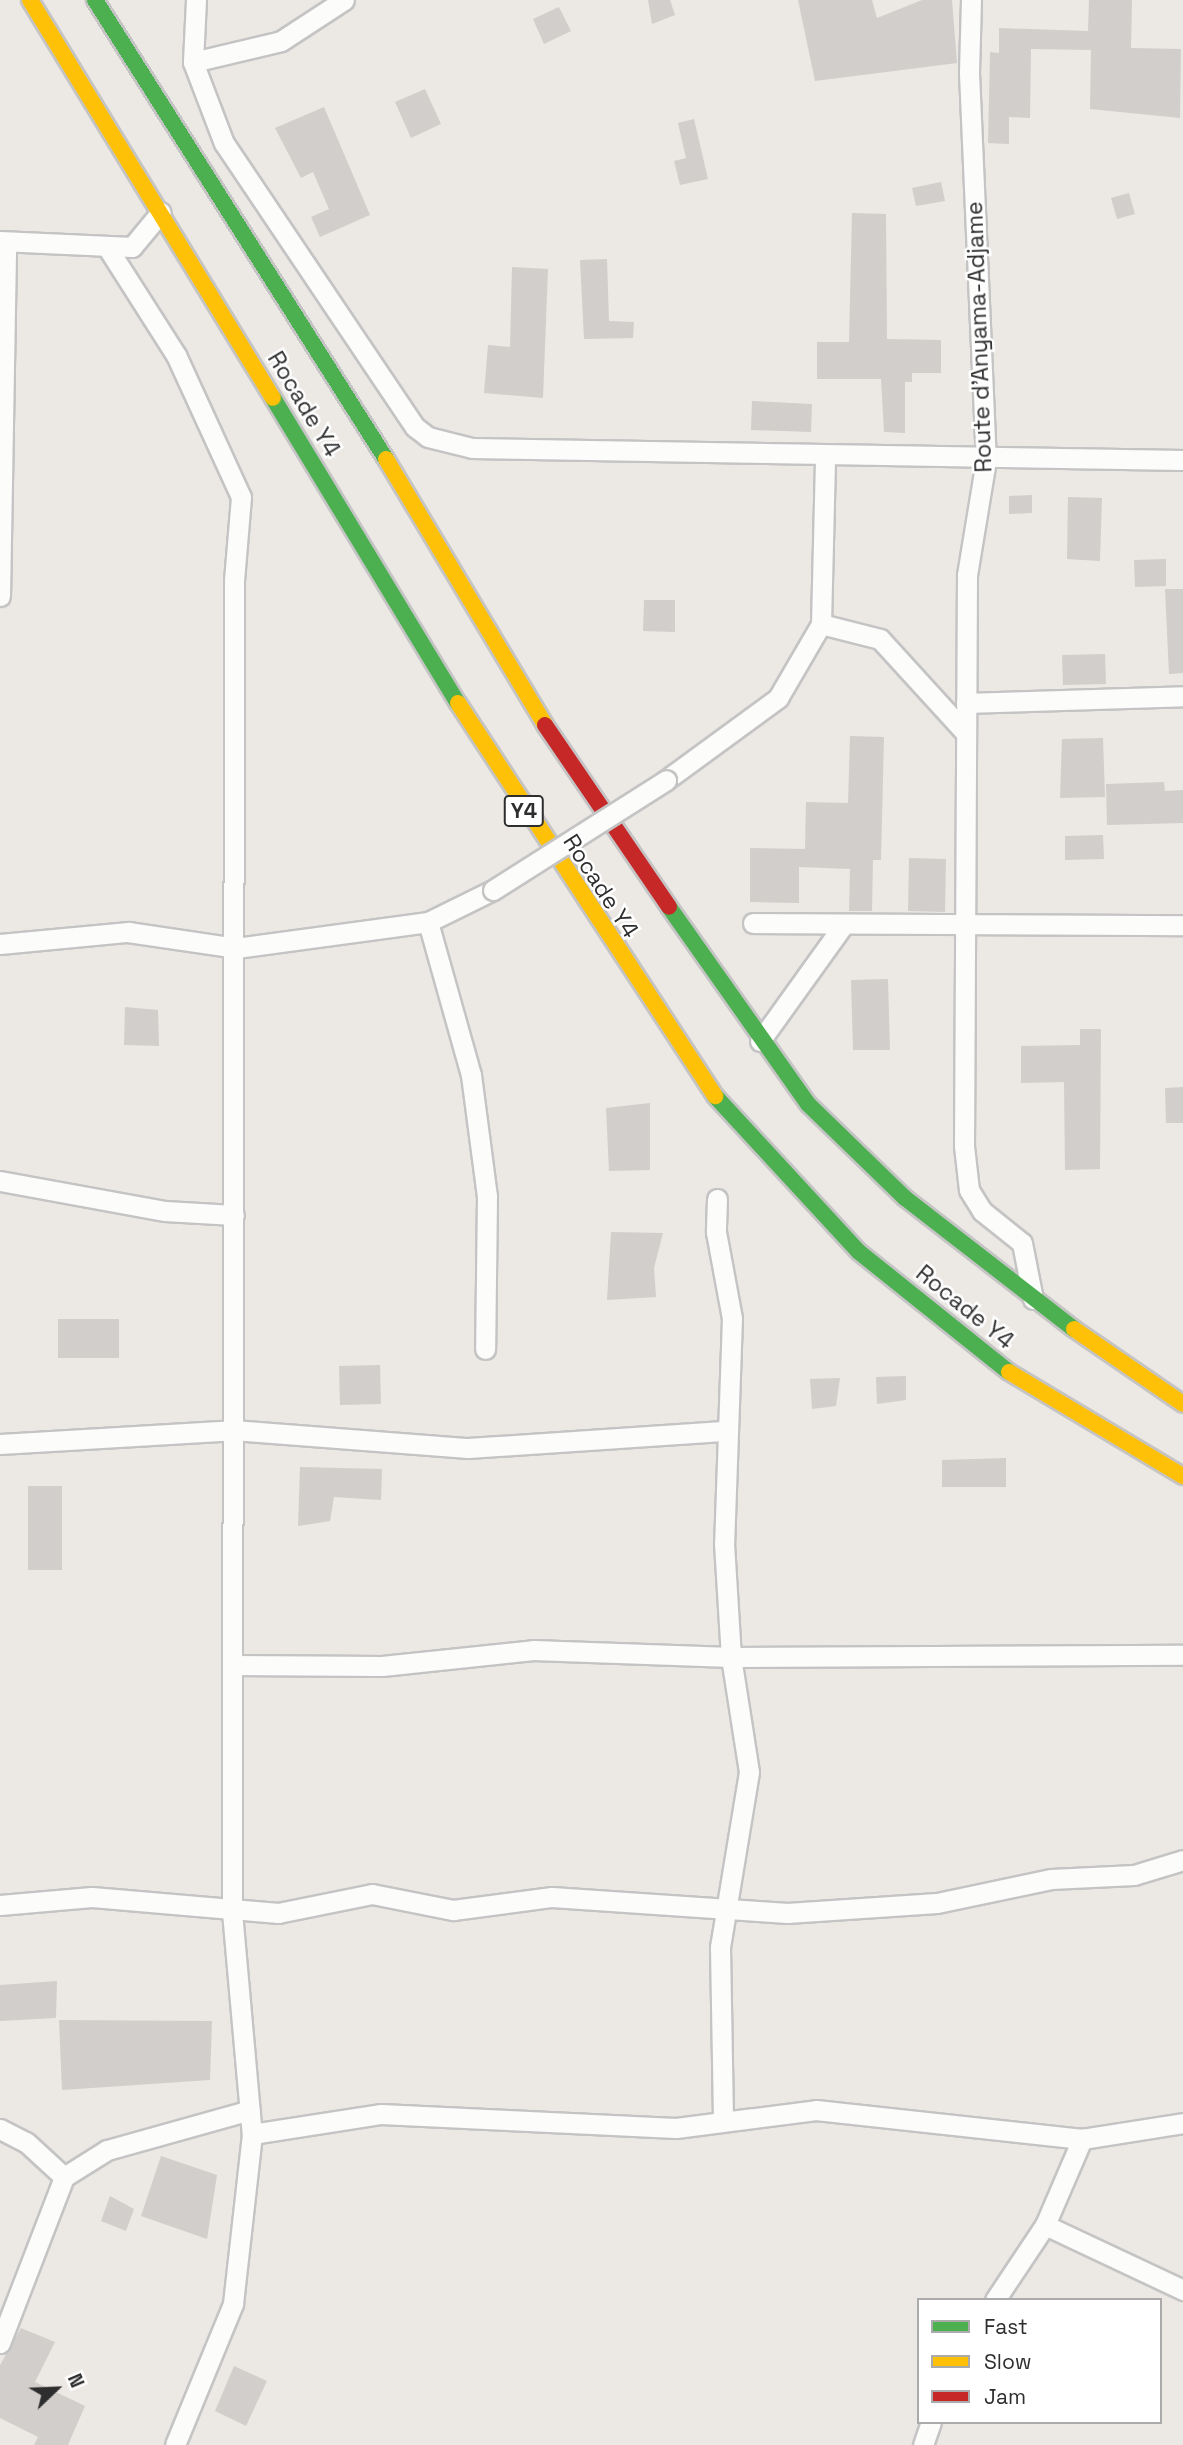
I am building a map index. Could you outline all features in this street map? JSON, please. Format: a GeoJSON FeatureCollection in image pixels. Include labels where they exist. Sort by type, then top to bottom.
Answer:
{"type":"FeatureCollection","features":[{"type":"Feature","properties":{"kind":"highway","name":"Rocade Y4"},"geometry":{"type":"LineString","coordinates":[[30,0],[525,813],[699,1078],[859,1252],[1022,1382],[1183,1476]]}},
{"type":"Feature","properties":{"kind":"highway","name":"Rocade Y4"},"geometry":{"type":"LineString","coordinates":[[95,0],[385,457],[569,765],[760,1041],[808,1104],[905,1198],[1034,1300],[1183,1404]]}},
{"type":"Feature","properties":{"kind":"street"},"geometry":{"type":"LineString","coordinates":[[196,0],[193,62],[224,143],[415,427],[429,437],[472,448],[825,458],[1183,460]]}},
{"type":"Feature","properties":{"kind":"street"},"geometry":{"type":"LineString","coordinates":[[193,62],[281,41],[344,0]]}},
{"type":"Feature","properties":{"kind":"street","name":"Route d'Anyama-Adjame"},"geometry":{"type":"LineString","coordinates":[[971,0],[969,73],[986,460],[967,575],[962,925],[969,1190],[982,1211],[1022,1243],[1034,1300]]}},
{"type":"Feature","properties":{"kind":"street"},"geometry":{"type":"LineString","coordinates":[[0,596],[3,241],[109,250],[132,247],[160,212]]}},
{"type":"Feature","properties":{"kind":"street"},"geometry":{"type":"LineString","coordinates":[[109,250],[176,355],[241,497],[234,580],[236,948],[232,1912],[252,2134],[233,2304],[175,2445]]}},
{"type":"Feature","properties":{"kind":"street"},"geometry":{"type":"LineString","coordinates":[[0,944],[128,932],[236,948],[428,922],[493,890],[666,780],[778,698],[821,624],[825,458]]}},
{"type":"Feature","properties":{"kind":"street"},"geometry":{"type":"LineString","coordinates":[[821,624],[880,639],[965,732]]}},
{"type":"Feature","properties":{"kind":"street"},"geometry":{"type":"LineString","coordinates":[[965,703],[1183,696]]}},
{"type":"Feature","properties":{"kind":"street"},"geometry":{"type":"LineString","coordinates":[[428,922],[471,1075],[487,1196],[485,1349]]}},
{"type":"Feature","properties":{"kind":"street"},"geometry":{"type":"LineString","coordinates":[[753,923],[1183,925]]}},
{"type":"Feature","properties":{"kind":"street"},"geometry":{"type":"LineString","coordinates":[[760,1041],[844,924]]}},
{"type":"Feature","properties":{"kind":"street"},"geometry":{"type":"LineString","coordinates":[[0,1181],[165,1211],[234,1215]]}},
{"type":"Feature","properties":{"kind":"street"},"geometry":{"type":"LineString","coordinates":[[717,1199],[716,1232],[733,1318],[726,1432],[731,1657],[749,1772],[726,1906],[723,2120]]}},
{"type":"Feature","properties":{"kind":"street"},"geometry":{"type":"LineString","coordinates":[[0,1444],[233,1430],[468,1448],[726,1432]]}},
{"type":"Feature","properties":{"kind":"street"},"geometry":{"type":"LineString","coordinates":[[233,1665],[382,1666],[533,1650],[731,1657],[1183,1655]]}},
{"type":"Feature","properties":{"kind":"street"},"geometry":{"type":"LineString","coordinates":[[0,1905],[92,1898],[232,1912],[278,1913],[372,1894],[453,1910],[552,1897],[726,1906],[787,1913],[937,1903],[1051,1879],[1134,1875],[1183,1860]]}},
{"type":"Feature","properties":{"kind":"street"},"geometry":{"type":"LineString","coordinates":[[0,2343],[64,2177],[107,2150],[250,2110]]}},
{"type":"Feature","properties":{"kind":"street"},"geometry":{"type":"LineString","coordinates":[[252,2134],[381,2114],[676,2128],[816,2110],[1082,2139],[1183,2123]]}},
{"type":"Feature","properties":{"kind":"street"},"geometry":{"type":"LineString","coordinates":[[0,2129],[26,2142],[64,2177]]}},
{"type":"Feature","properties":{"kind":"street"},"geometry":{"type":"LineString","coordinates":[[996,2298],[1045,2225],[1082,2139]]}},
{"type":"Feature","properties":{"kind":"street"},"geometry":{"type":"LineString","coordinates":[[1045,2225],[1183,2290]]}},
{"type":"Feature","properties":{"kind":"street"},"geometry":{"type":"LineString","coordinates":[[923,2445],[930,2424]]}},
{"type":"Feature","properties":{"kind":"building"},"geometry":{"type":"Polygon","coordinates":[[[648,0],[670,0],[675,15],[652,24],[648,0]]]}},
{"type":"Feature","properties":{"kind":"building"},"geometry":{"type":"Polygon","coordinates":[[[798,0],[872,0],[877,18],[922,0],[952,0],[957,63],[815,81],[798,0]]]}},
{"type":"Feature","properties":{"kind":"building"},"geometry":{"type":"Polygon","coordinates":[[[1089,0],[1132,0],[1131,48],[1181,49],[1180,118],[1090,109],[1091,50],[1031,49],[1030,118],[1009,117],[1009,144],[988,143],[990,52],[999,53],[999,28],[1088,31],[1089,0]]]}},
{"type":"Feature","properties":{"kind":"building"},"geometry":{"type":"Polygon","coordinates":[[[559,7],[571,31],[544,44],[533,19],[559,7]]]}},
{"type":"Feature","properties":{"kind":"building"},"geometry":{"type":"Polygon","coordinates":[[[425,89],[441,124],[411,138],[395,102],[425,89]]]}},
{"type":"Feature","properties":{"kind":"building"},"geometry":{"type":"Polygon","coordinates":[[[324,107],[370,215],[320,237],[311,217],[329,209],[313,172],[301,178],[275,128],[324,107]]]}},
{"type":"Feature","properties":{"kind":"building"},"geometry":{"type":"Polygon","coordinates":[[[694,119],[708,179],[680,185],[674,161],[686,158],[678,123],[694,119]]]}},
{"type":"Feature","properties":{"kind":"building"},"geometry":{"type":"Polygon","coordinates":[[[941,182],[945,201],[916,206],[912,188],[941,182]]]}},
{"type":"Feature","properties":{"kind":"building"},"geometry":{"type":"Polygon","coordinates":[[[1129,193],[1135,214],[1117,219],[1111,198],[1129,193]]]}},
{"type":"Feature","properties":{"kind":"building"},"geometry":{"type":"Polygon","coordinates":[[[852,213],[886,214],[887,339],[941,340],[941,373],[912,373],[912,382],[905,382],[905,433],[884,432],[881,379],[817,379],[817,342],[849,342],[852,213]]]}},
{"type":"Feature","properties":{"kind":"building"},"geometry":{"type":"Polygon","coordinates":[[[607,259],[609,321],[634,322],[633,338],[584,339],[580,260],[607,259]]]}},
{"type":"Feature","properties":{"kind":"building"},"geometry":{"type":"Polygon","coordinates":[[[512,267],[548,269],[543,398],[484,393],[488,345],[510,347],[512,267]]]}},
{"type":"Feature","properties":{"kind":"building"},"geometry":{"type":"Polygon","coordinates":[[[752,401],[812,404],[811,432],[751,430],[752,401]]]}},
{"type":"Feature","properties":{"kind":"building"},"geometry":{"type":"Polygon","coordinates":[[[1032,495],[1032,513],[1009,514],[1009,496],[1032,495]]]}},
{"type":"Feature","properties":{"kind":"building"},"geometry":{"type":"Polygon","coordinates":[[[1068,497],[1102,498],[1100,561],[1067,559],[1068,497]]]}},
{"type":"Feature","properties":{"kind":"building"},"geometry":{"type":"Polygon","coordinates":[[[1166,559],[1166,586],[1135,587],[1134,560],[1166,559]]]}},
{"type":"Feature","properties":{"kind":"building"},"geometry":{"type":"Polygon","coordinates":[[[1165,589],[1183,589],[1183,673],[1169,674],[1165,589]]]}},
{"type":"Feature","properties":{"kind":"building"},"geometry":{"type":"Polygon","coordinates":[[[644,600],[675,600],[675,632],[643,631],[644,600]]]}},
{"type":"Feature","properties":{"kind":"building"},"geometry":{"type":"Polygon","coordinates":[[[1105,654],[1106,684],[1063,685],[1062,655],[1105,654]]]}},
{"type":"Feature","properties":{"kind":"building"},"geometry":{"type":"Polygon","coordinates":[[[850,736],[884,737],[881,860],[873,860],[872,911],[849,911],[850,869],[799,867],[799,903],[750,902],[750,848],[805,849],[806,802],[848,803],[850,736]]]}},
{"type":"Feature","properties":{"kind":"building"},"geometry":{"type":"Polygon","coordinates":[[[1103,738],[1105,797],[1060,798],[1062,739],[1103,738]]]}},
{"type":"Feature","properties":{"kind":"building"},"geometry":{"type":"Polygon","coordinates":[[[1164,782],[1165,791],[1183,790],[1183,823],[1107,825],[1106,784],[1164,782]]]}},
{"type":"Feature","properties":{"kind":"building"},"geometry":{"type":"Polygon","coordinates":[[[1103,835],[1104,859],[1065,860],[1065,836],[1103,835]]]}},
{"type":"Feature","properties":{"kind":"building"},"geometry":{"type":"Polygon","coordinates":[[[909,858],[946,859],[945,912],[908,911],[909,858]]]}},
{"type":"Feature","properties":{"kind":"building"},"geometry":{"type":"Polygon","coordinates":[[[888,979],[890,1050],[853,1050],[851,980],[888,979]]]}},
{"type":"Feature","properties":{"kind":"building"},"geometry":{"type":"Polygon","coordinates":[[[125,1007],[158,1010],[159,1046],[124,1045],[125,1007]]]}},
{"type":"Feature","properties":{"kind":"building"},"geometry":{"type":"Polygon","coordinates":[[[1080,1029],[1101,1029],[1100,1169],[1065,1170],[1064,1082],[1021,1083],[1021,1046],[1080,1045],[1080,1029]]]}},
{"type":"Feature","properties":{"kind":"building"},"geometry":{"type":"Polygon","coordinates":[[[1183,1087],[1183,1123],[1166,1123],[1165,1088],[1183,1087]]]}},
{"type":"Feature","properties":{"kind":"building"},"geometry":{"type":"Polygon","coordinates":[[[650,1103],[650,1170],[609,1171],[606,1108],[650,1103]]]}},
{"type":"Feature","properties":{"kind":"building"},"geometry":{"type":"Polygon","coordinates":[[[611,1232],[663,1233],[654,1268],[656,1297],[607,1300],[611,1232]]]}},
{"type":"Feature","properties":{"kind":"building"},"geometry":{"type":"Polygon","coordinates":[[[58,1319],[119,1319],[119,1358],[58,1358],[58,1319]]]}},
{"type":"Feature","properties":{"kind":"building"},"geometry":{"type":"Polygon","coordinates":[[[380,1365],[381,1404],[340,1405],[339,1366],[380,1365]]]}},
{"type":"Feature","properties":{"kind":"building"},"geometry":{"type":"Polygon","coordinates":[[[906,1376],[906,1400],[877,1404],[876,1377],[906,1376]]]}},
{"type":"Feature","properties":{"kind":"building"},"geometry":{"type":"Polygon","coordinates":[[[840,1378],[836,1406],[812,1409],[810,1379],[840,1378]]]}},
{"type":"Feature","properties":{"kind":"building"},"geometry":{"type":"Polygon","coordinates":[[[1006,1458],[1006,1487],[942,1487],[942,1460],[1006,1458]]]}},
{"type":"Feature","properties":{"kind":"building"},"geometry":{"type":"Polygon","coordinates":[[[300,1467],[382,1469],[381,1500],[334,1497],[330,1521],[298,1526],[300,1467]]]}},
{"type":"Feature","properties":{"kind":"building"},"geometry":{"type":"Polygon","coordinates":[[[28,1486],[62,1486],[62,1570],[28,1570],[28,1486]]]}},
{"type":"Feature","properties":{"kind":"building"},"geometry":{"type":"Polygon","coordinates":[[[57,1981],[56,2018],[0,2021],[0,1985],[57,1981]]]}},
{"type":"Feature","properties":{"kind":"building"},"geometry":{"type":"Polygon","coordinates":[[[59,2020],[212,2021],[210,2080],[62,2090],[59,2020]]]}},
{"type":"Feature","properties":{"kind":"building"},"geometry":{"type":"Polygon","coordinates":[[[161,2156],[217,2175],[207,2239],[141,2216],[161,2156]]]}},
{"type":"Feature","properties":{"kind":"building"},"geometry":{"type":"Polygon","coordinates":[[[110,2196],[134,2209],[126,2231],[101,2221],[110,2196]]]}},
{"type":"Feature","properties":{"kind":"building"},"geometry":{"type":"Polygon","coordinates":[[[21,2328],[55,2342],[35,2382],[85,2406],[68,2445],[34,2445],[38,2437],[0,2418],[0,2365],[21,2328]]]}},
{"type":"Feature","properties":{"kind":"building"},"geometry":{"type":"Polygon","coordinates":[[[234,2366],[267,2381],[246,2426],[215,2411],[234,2366]]]}},
{"type":"Feature","properties":{"kind":"traffic: fast"},"geometry":{"type":"LineString","coordinates":[[95,0],[386,459]]}},
{"type":"Feature","properties":{"kind":"traffic: fast"},"geometry":{"type":"LineString","coordinates":[[273,398],[458,703]]}},
{"type":"Feature","properties":{"kind":"traffic: fast"},"geometry":{"type":"LineString","coordinates":[[669,907],[808,1104],[905,1198],[1074,1329]]}},
{"type":"Feature","properties":{"kind":"traffic: fast"},"geometry":{"type":"LineString","coordinates":[[715,1096],[859,1252],[1009,1372]]}},
{"type":"Feature","properties":{"kind":"traffic: slow"},"geometry":{"type":"LineString","coordinates":[[30,0],[273,398]]}},
{"type":"Feature","properties":{"kind":"traffic: slow"},"geometry":{"type":"LineString","coordinates":[[386,459],[545,725]]}},
{"type":"Feature","properties":{"kind":"traffic: slow"},"geometry":{"type":"LineString","coordinates":[[458,703],[715,1096]]}},
{"type":"Feature","properties":{"kind":"traffic: slow"},"geometry":{"type":"LineString","coordinates":[[1074,1329],[1183,1404]]}},
{"type":"Feature","properties":{"kind":"traffic: slow"},"geometry":{"type":"LineString","coordinates":[[1009,1372],[1183,1476]]}},
{"type":"Feature","properties":{"kind":"traffic: jam"},"geometry":{"type":"LineString","coordinates":[[545,725],[669,907]]}}]}
